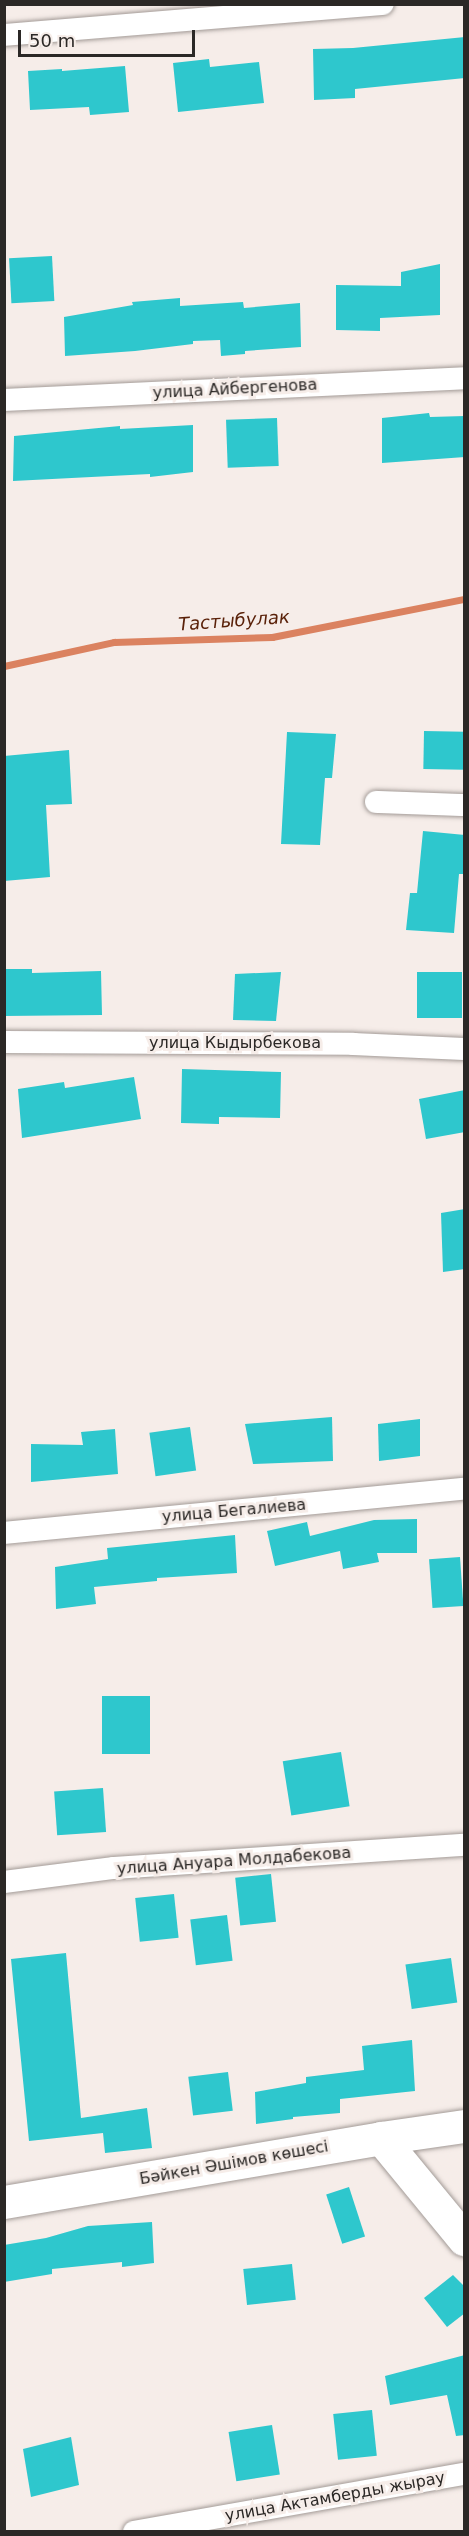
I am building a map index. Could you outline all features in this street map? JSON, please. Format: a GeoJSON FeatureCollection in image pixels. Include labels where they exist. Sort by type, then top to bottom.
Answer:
{"type":"FeatureCollection","features":[{"type":"Feature","properties":{"kind":"main road","name":"Бәйкен Әшімов көшесі"},"geometry":{"type":"LineString","coordinates":[[4,2202],[381,2138],[465,2126]]}},
{"type":"Feature","properties":{"kind":"main road"},"geometry":{"type":"LineString","coordinates":[[381,2138],[465,2239]]}},
{"type":"Feature","properties":{"kind":"street"},"geometry":{"type":"LineString","coordinates":[[4,35],[383,4]]}},
{"type":"Feature","properties":{"kind":"street","name":"улица Айбергенова"},"geometry":{"type":"LineString","coordinates":[[4,400],[465,378]]}},
{"type":"Feature","properties":{"kind":"street"},"geometry":{"type":"LineString","coordinates":[[376,802],[465,805]]}},
{"type":"Feature","properties":{"kind":"street","name":"улица Кыдырбекова"},"geometry":{"type":"LineString","coordinates":[[4,1042],[352,1044],[465,1049]]}},
{"type":"Feature","properties":{"kind":"street","name":"улица Бегалиева"},"geometry":{"type":"LineString","coordinates":[[4,1533],[465,1489]]}},
{"type":"Feature","properties":{"kind":"street","name":"улица Ануара Молдабекова"},"geometry":{"type":"LineString","coordinates":[[4,1882],[114,1868],[465,1845]]}},
{"type":"Feature","properties":{"kind":"street","name":"улица Актамберды жырау"},"geometry":{"type":"LineString","coordinates":[[134,2532],[465,2474]]}},
{"type":"Feature","properties":{"kind":"building"},"geometry":{"type":"Polygon","coordinates":[[[465,37],[465,78],[355,89],[355,98],[314,100],[313,49],[353,48],[465,37]]]}},
{"type":"Feature","properties":{"kind":"building"},"geometry":{"type":"Polygon","coordinates":[[[209,59],[210,67],[259,62],[264,103],[178,112],[173,63],[209,59]]]}},
{"type":"Feature","properties":{"kind":"building"},"geometry":{"type":"Polygon","coordinates":[[[125,66],[129,112],[90,115],[89,107],[30,110],[28,71],[125,66]]]}},
{"type":"Feature","properties":{"kind":"building"},"geometry":{"type":"Polygon","coordinates":[[[52,256],[54,301],[11,303],[9,258],[52,256]]]}},
{"type":"Feature","properties":{"kind":"building"},"geometry":{"type":"Polygon","coordinates":[[[440,264],[440,315],[380,318],[380,331],[336,330],[336,285],[401,286],[401,272],[440,264]]]}},
{"type":"Feature","properties":{"kind":"building"},"geometry":{"type":"Polygon","coordinates":[[[180,298],[180,306],[243,302],[244,308],[300,303],[301,347],[245,351],[245,354],[221,356],[220,340],[193,341],[193,344],[135,351],[65,356],[64,317],[133,305],[132,302],[180,298]]]}},
{"type":"Feature","properties":{"kind":"building"},"geometry":{"type":"Polygon","coordinates":[[[429,413],[430,417],[465,416],[465,457],[382,463],[382,418],[429,413]]]}},
{"type":"Feature","properties":{"kind":"building"},"geometry":{"type":"Polygon","coordinates":[[[277,418],[279,466],[228,468],[226,420],[277,418]]]}},
{"type":"Feature","properties":{"kind":"building"},"geometry":{"type":"Polygon","coordinates":[[[193,425],[193,472],[150,477],[150,474],[13,481],[14,436],[120,426],[120,429],[193,425]]]}},
{"type":"Feature","properties":{"kind":"building"},"geometry":{"type":"Polygon","coordinates":[[[424,731],[464,732],[464,770],[423,769],[424,731]]]}},
{"type":"Feature","properties":{"kind":"building"},"geometry":{"type":"Polygon","coordinates":[[[287,732],[336,734],[332,778],[325,778],[320,845],[281,844],[287,732]]]}},
{"type":"Feature","properties":{"kind":"building"},"geometry":{"type":"Polygon","coordinates":[[[69,750],[72,804],[46,805],[50,877],[4,881],[4,756],[69,750]]]}},
{"type":"Feature","properties":{"kind":"building"},"geometry":{"type":"Polygon","coordinates":[[[423,831],[465,835],[465,874],[459,874],[454,933],[406,930],[410,893],[417,893],[423,831]]]}},
{"type":"Feature","properties":{"kind":"building"},"geometry":{"type":"Polygon","coordinates":[[[4,969],[32,969],[32,973],[101,971],[102,1015],[4,1016],[4,969]]]}},
{"type":"Feature","properties":{"kind":"building"},"geometry":{"type":"Polygon","coordinates":[[[281,972],[276,1021],[233,1020],[235,974],[281,972]]]}},
{"type":"Feature","properties":{"kind":"building"},"geometry":{"type":"Polygon","coordinates":[[[417,972],[462,972],[462,1018],[417,1018],[417,972]]]}},
{"type":"Feature","properties":{"kind":"building"},"geometry":{"type":"Polygon","coordinates":[[[182,1069],[281,1072],[280,1118],[219,1117],[219,1124],[181,1123],[182,1069]]]}},
{"type":"Feature","properties":{"kind":"building"},"geometry":{"type":"Polygon","coordinates":[[[134,1077],[141,1119],[22,1138],[18,1089],[64,1082],[65,1088],[134,1077]]]}},
{"type":"Feature","properties":{"kind":"building"},"geometry":{"type":"Polygon","coordinates":[[[465,1090],[465,1132],[426,1139],[419,1099],[465,1090]]]}},
{"type":"Feature","properties":{"kind":"building"},"geometry":{"type":"Polygon","coordinates":[[[465,1209],[465,1269],[443,1272],[441,1213],[465,1209]]]}},
{"type":"Feature","properties":{"kind":"building"},"geometry":{"type":"Polygon","coordinates":[[[332,1417],[333,1461],[253,1464],[245,1424],[332,1417]]]}},
{"type":"Feature","properties":{"kind":"building"},"geometry":{"type":"Polygon","coordinates":[[[420,1419],[420,1456],[379,1461],[378,1424],[420,1419]]]}},
{"type":"Feature","properties":{"kind":"building"},"geometry":{"type":"Polygon","coordinates":[[[190,1427],[196,1471],[156,1476],[149,1433],[190,1427]]]}},
{"type":"Feature","properties":{"kind":"building"},"geometry":{"type":"Polygon","coordinates":[[[115,1429],[118,1474],[31,1482],[31,1444],[83,1445],[81,1432],[115,1429]]]}},
{"type":"Feature","properties":{"kind":"building"},"geometry":{"type":"Polygon","coordinates":[[[417,1519],[417,1553],[377,1553],[379,1562],[343,1569],[340,1551],[275,1566],[267,1531],[307,1522],[310,1536],[374,1520],[417,1519]]]}},
{"type":"Feature","properties":{"kind":"building"},"geometry":{"type":"Polygon","coordinates":[[[235,1535],[237,1573],[157,1578],[157,1581],[94,1587],[96,1604],[56,1609],[55,1567],[108,1559],[107,1548],[235,1535]]]}},
{"type":"Feature","properties":{"kind":"building"},"geometry":{"type":"Polygon","coordinates":[[[460,1557],[463,1606],[432,1608],[429,1559],[460,1557]]]}},
{"type":"Feature","properties":{"kind":"building"},"geometry":{"type":"Polygon","coordinates":[[[102,1696],[150,1696],[150,1754],[102,1754],[102,1696]]]}},
{"type":"Feature","properties":{"kind":"building"},"geometry":{"type":"Polygon","coordinates":[[[341,1752],[350,1806],[291,1816],[283,1761],[341,1752]]]}},
{"type":"Feature","properties":{"kind":"building"},"geometry":{"type":"Polygon","coordinates":[[[103,1788],[106,1832],[57,1835],[54,1791],[103,1788]]]}},
{"type":"Feature","properties":{"kind":"building"},"geometry":{"type":"Polygon","coordinates":[[[271,1874],[276,1922],[240,1926],[235,1878],[271,1874]]]}},
{"type":"Feature","properties":{"kind":"building"},"geometry":{"type":"Polygon","coordinates":[[[174,1894],[179,1938],[140,1942],[135,1898],[174,1894]]]}},
{"type":"Feature","properties":{"kind":"building"},"geometry":{"type":"Polygon","coordinates":[[[227,1915],[233,1961],[196,1965],[190,1920],[227,1915]]]}},
{"type":"Feature","properties":{"kind":"building"},"geometry":{"type":"Polygon","coordinates":[[[66,1953],[81,2118],[147,2108],[152,2148],[105,2153],[103,2133],[29,2141],[11,1959],[66,1953]]]}},
{"type":"Feature","properties":{"kind":"building"},"geometry":{"type":"Polygon","coordinates":[[[451,1958],[457,2003],[412,2009],[405,1964],[451,1958]]]}},
{"type":"Feature","properties":{"kind":"building"},"geometry":{"type":"Polygon","coordinates":[[[412,2040],[415,2091],[340,2099],[340,2113],[293,2117],[293,2119],[256,2124],[255,2092],[306,2083],[306,2077],[364,2070],[362,2046],[412,2040]]]}},
{"type":"Feature","properties":{"kind":"building"},"geometry":{"type":"Polygon","coordinates":[[[228,2072],[233,2111],[193,2116],[188,2077],[228,2072]]]}},
{"type":"Feature","properties":{"kind":"building"},"geometry":{"type":"Polygon","coordinates":[[[349,2187],[365,2236],[342,2244],[326,2194],[349,2187]]]}},
{"type":"Feature","properties":{"kind":"building"},"geometry":{"type":"Polygon","coordinates":[[[152,2222],[154,2263],[122,2267],[122,2262],[52,2269],[52,2274],[4,2282],[4,2245],[46,2238],[88,2226],[152,2222]]]}},
{"type":"Feature","properties":{"kind":"building"},"geometry":{"type":"Polygon","coordinates":[[[292,2264],[296,2300],[247,2305],[243,2269],[292,2264]]]}},
{"type":"Feature","properties":{"kind":"building"},"geometry":{"type":"Polygon","coordinates":[[[453,2275],[465,2287],[465,2313],[447,2327],[424,2298],[453,2275]]]}},
{"type":"Feature","properties":{"kind":"building"},"geometry":{"type":"Polygon","coordinates":[[[465,2355],[465,2435],[456,2436],[447,2395],[390,2405],[385,2376],[465,2355]]]}},
{"type":"Feature","properties":{"kind":"building"},"geometry":{"type":"Polygon","coordinates":[[[372,2410],[377,2456],[338,2460],[333,2414],[372,2410]]]}},
{"type":"Feature","properties":{"kind":"building"},"geometry":{"type":"Polygon","coordinates":[[[272,2425],[280,2474],[236,2481],[229,2432],[272,2425]]]}},
{"type":"Feature","properties":{"kind":"building"},"geometry":{"type":"Polygon","coordinates":[[[71,2437],[79,2485],[31,2497],[23,2449],[71,2437]]]}},
{"type":"Feature","properties":{"kind":"waterway","name":"Тастыбулак"},"geometry":{"type":"LineString","coordinates":[[4,666],[114,642],[272,637],[464,599]]}}]}
